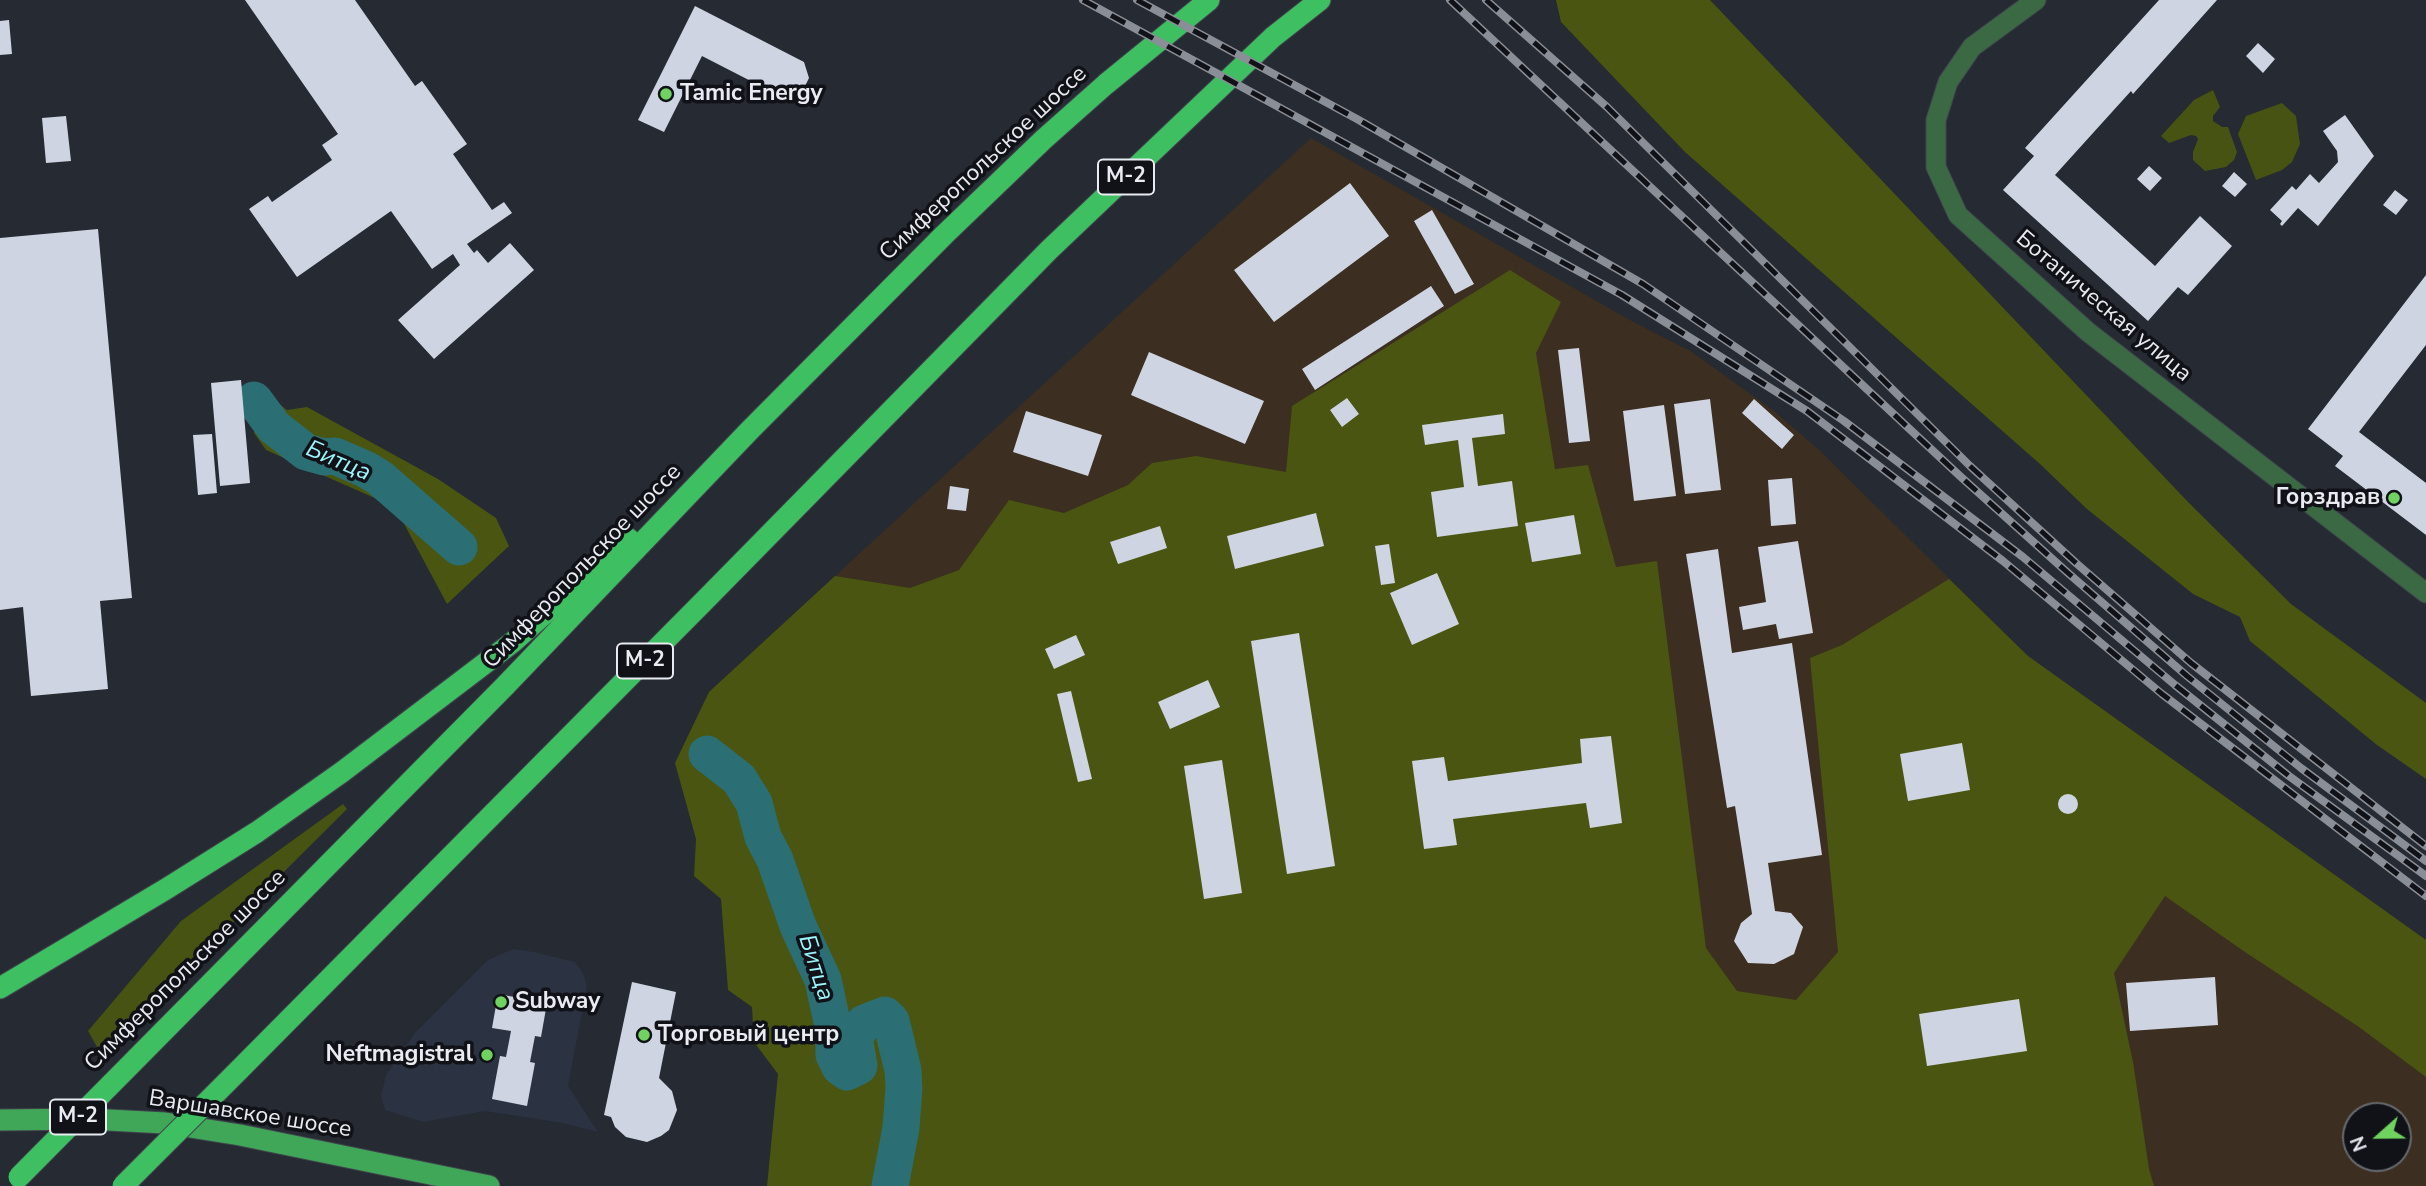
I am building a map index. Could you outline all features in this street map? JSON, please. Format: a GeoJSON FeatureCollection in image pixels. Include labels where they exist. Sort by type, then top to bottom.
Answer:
{"type":"FeatureCollection","features":[{"type":"Feature","properties":{"kind":"highway","name":"Симферопольское шоссе"},"geometry":{"type":"LineString","coordinates":[[14,1181],[505,686],[750,430],[944,235],[1106,84],[1209,0]]}},
{"type":"Feature","properties":{"kind":"highway","name":"М-2"},"geometry":{"type":"LineString","coordinates":[[123,1186],[1049,250],[1273,37],[1320,0]]}},
{"type":"Feature","properties":{"kind":"highway"},"geometry":{"type":"LineString","coordinates":[[0,988],[257,832],[428,709],[513,642],[750,430]]}},
{"type":"Feature","properties":{"kind":"main road","name":"Варшавское шоссе"},"geometry":{"type":"LineString","coordinates":[[0,1120],[89,1119],[165,1124],[240,1135],[489,1186]]}},
{"type":"Feature","properties":{"kind":"street","name":"Ботаническая улица"},"geometry":{"type":"LineString","coordinates":[[2036,0],[1972,47],[1948,82],[1936,120],[1936,167],[1958,215],[2088,332],[2426,593]]}},
{"type":"Feature","properties":{"kind":"shaded area"},"geometry":{"type":"Polygon","coordinates":[[[1311,138],[1628,319],[1692,352],[1774,411],[1818,449],[2028,656],[2426,940],[2426,1186],[851,1186],[709,692],[1311,138]]]}},
{"type":"Feature","properties":{"kind":"shaded area","name":"Neftmagistral"},"geometry":{"type":"Polygon","coordinates":[[[513,949],[575,962],[583,973],[587,986],[568,1086],[598,1132],[563,1123],[485,1111],[423,1122],[385,1110],[381,1096],[386,1075],[414,1034],[488,960],[513,949]]]}},
{"type":"Feature","properties":{"kind":"green space"},"geometry":{"type":"Polygon","coordinates":[[[1556,0],[1710,0],[2189,503],[2291,604],[2426,703],[2426,779],[2377,745],[2250,641],[2240,617],[2193,594],[2087,509],[2040,464],[1685,152],[1561,22],[1556,0]]]}},
{"type":"Feature","properties":{"kind":"green space"},"geometry":{"type":"Polygon","coordinates":[[[2213,90],[2220,107],[2213,116],[2213,121],[2222,127],[2228,127],[2237,152],[2234,160],[2226,167],[2205,171],[2193,160],[2198,139],[2196,136],[2191,135],[2169,143],[2161,136],[2194,100],[2213,90]]]}},
{"type":"Feature","properties":{"kind":"green space"},"geometry":{"type":"Polygon","coordinates":[[[2282,103],[2296,116],[2300,144],[2292,162],[2282,170],[2256,180],[2238,134],[2246,116],[2282,103]]]}},
{"type":"Feature","properties":{"kind":"green space"},"geometry":{"type":"Polygon","coordinates":[[[1510,270],[1561,302],[1536,353],[1555,469],[1588,465],[1616,567],[1657,561],[1706,948],[1737,991],[1796,1000],[1838,952],[1810,658],[1842,645],[1949,579],[2028,656],[2426,940],[2426,1077],[2359,1027],[2165,896],[2114,973],[2133,1062],[2154,1186],[767,1186],[778,1074],[754,1042],[752,1007],[728,990],[721,899],[694,876],[696,839],[675,763],[709,692],[835,576],[910,588],[959,570],[1009,500],[1064,513],[1128,485],[1152,463],[1196,456],[1286,472],[1292,406],[1510,270]]]}},
{"type":"Feature","properties":{"kind":"green space"},"geometry":{"type":"Polygon","coordinates":[[[261,390],[287,410],[307,407],[438,479],[496,518],[509,546],[447,604],[395,507],[266,450],[254,433],[261,390]]]}},
{"type":"Feature","properties":{"kind":"green space"},"geometry":{"type":"Polygon","coordinates":[[[343,804],[347,809],[101,1054],[88,1031],[181,921],[343,804]]]}},
{"type":"Feature","properties":{"kind":"building"},"geometry":{"type":"Polygon","coordinates":[[[245,0],[355,0],[415,86],[422,81],[467,144],[453,154],[492,210],[504,202],[512,213],[467,244],[474,253],[477,250],[488,263],[510,243],[534,270],[434,359],[398,320],[460,265],[453,254],[432,269],[391,211],[297,277],[249,209],[268,196],[272,202],[332,160],[322,145],[338,134],[245,0]]]}},
{"type":"Feature","properties":{"kind":"building"},"geometry":{"type":"Polygon","coordinates":[[[2159,0],[2217,0],[2133,94],[2131,91],[2055,175],[2155,266],[2200,216],[2232,246],[2188,295],[2178,287],[2148,321],[2003,190],[2034,156],[2025,148],[2159,0]]]}},
{"type":"Feature","properties":{"kind":"building"},"geometry":{"type":"Polygon","coordinates":[[[695,6],[804,62],[809,78],[802,92],[795,96],[778,95],[702,56],[664,132],[638,120],[695,6]]]}},
{"type":"Feature","properties":{"kind":"building"},"geometry":{"type":"Polygon","coordinates":[[[9,20],[12,54],[0,55],[0,21],[9,20]]]}},
{"type":"Feature","properties":{"kind":"building"},"geometry":{"type":"Polygon","coordinates":[[[2258,43],[2275,59],[2263,73],[2246,56],[2258,43]]]}},
{"type":"Feature","properties":{"kind":"building"},"geometry":{"type":"Polygon","coordinates":[[[2345,115],[2374,156],[2318,226],[2298,208],[2282,226],[2282,221],[2270,210],[2292,186],[2296,190],[2310,174],[2319,183],[2338,162],[2337,151],[2323,131],[2345,115]]]}},
{"type":"Feature","properties":{"kind":"building"},"geometry":{"type":"Polygon","coordinates":[[[66,116],[71,161],[46,163],[42,118],[66,116]]]}},
{"type":"Feature","properties":{"kind":"building"},"geometry":{"type":"Polygon","coordinates":[[[2149,166],[2162,178],[2150,191],[2137,179],[2149,166]]]}},
{"type":"Feature","properties":{"kind":"building"},"geometry":{"type":"Polygon","coordinates":[[[2234,172],[2247,184],[2235,197],[2222,186],[2234,172]]]}},
{"type":"Feature","properties":{"kind":"building"},"geometry":{"type":"Polygon","coordinates":[[[1350,183],[1389,236],[1274,322],[1234,270],[1350,183]]]}},
{"type":"Feature","properties":{"kind":"building"},"geometry":{"type":"Polygon","coordinates":[[[2395,190],[2408,200],[2396,215],[2383,205],[2395,190]]]}},
{"type":"Feature","properties":{"kind":"building"},"geometry":{"type":"Polygon","coordinates":[[[1432,210],[1474,284],[1455,294],[1414,221],[1432,210]]]}},
{"type":"Feature","properties":{"kind":"building"},"geometry":{"type":"Polygon","coordinates":[[[98,229],[132,598],[100,601],[108,689],[31,696],[23,607],[0,610],[0,238],[98,229]]]}},
{"type":"Feature","properties":{"kind":"building"},"geometry":{"type":"Polygon","coordinates":[[[2426,275],[2426,345],[2359,432],[2426,483],[2426,535],[2335,466],[2343,456],[2308,429],[2426,275]]]}},
{"type":"Feature","properties":{"kind":"building"},"geometry":{"type":"Polygon","coordinates":[[[1431,286],[1444,306],[1315,390],[1302,369],[1431,286]]]}},
{"type":"Feature","properties":{"kind":"building"},"geometry":{"type":"Polygon","coordinates":[[[1579,348],[1590,441],[1569,443],[1558,350],[1579,348]]]}},
{"type":"Feature","properties":{"kind":"building"},"geometry":{"type":"Polygon","coordinates":[[[1149,352],[1264,401],[1245,444],[1131,395],[1149,352]]]}},
{"type":"Feature","properties":{"kind":"building"},"geometry":{"type":"Polygon","coordinates":[[[241,380],[250,483],[220,486],[211,383],[241,380]]]}},
{"type":"Feature","properties":{"kind":"building"},"geometry":{"type":"Polygon","coordinates":[[[1347,398],[1359,414],[1342,427],[1330,410],[1347,398]]]}},
{"type":"Feature","properties":{"kind":"building"},"geometry":{"type":"Polygon","coordinates":[[[1710,399],[1721,490],[1685,494],[1674,404],[1710,399]]]}},
{"type":"Feature","properties":{"kind":"building"},"geometry":{"type":"Polygon","coordinates":[[[1754,399],[1794,435],[1782,449],[1742,413],[1754,399]]]}},
{"type":"Feature","properties":{"kind":"building"},"geometry":{"type":"Polygon","coordinates":[[[1664,405],[1676,496],[1634,501],[1623,411],[1664,405]]]}},
{"type":"Feature","properties":{"kind":"building"},"geometry":{"type":"Polygon","coordinates":[[[1026,411],[1102,435],[1088,476],[1013,452],[1026,411]]]}},
{"type":"Feature","properties":{"kind":"building"},"geometry":{"type":"Polygon","coordinates":[[[1503,414],[1505,434],[1472,438],[1478,486],[1512,481],[1518,526],[1437,537],[1431,492],[1464,487],[1458,440],[1425,445],[1422,425],[1503,414]]]}},
{"type":"Feature","properties":{"kind":"building"},"geometry":{"type":"Polygon","coordinates":[[[212,434],[217,493],[198,495],[193,435],[212,434]]]}},
{"type":"Feature","properties":{"kind":"building"},"geometry":{"type":"Polygon","coordinates":[[[1792,478],[1796,524],[1771,526],[1768,480],[1792,478]]]}},
{"type":"Feature","properties":{"kind":"building"},"geometry":{"type":"Polygon","coordinates":[[[950,486],[969,489],[966,511],[947,509],[950,486]]]}},
{"type":"Feature","properties":{"kind":"building"},"geometry":{"type":"Polygon","coordinates":[[[1316,513],[1324,546],[1235,569],[1227,536],[1316,513]]]}},
{"type":"Feature","properties":{"kind":"building"},"geometry":{"type":"Polygon","coordinates":[[[1574,515],[1581,554],[1532,562],[1525,523],[1574,515]]]}},
{"type":"Feature","properties":{"kind":"building"},"geometry":{"type":"Polygon","coordinates":[[[1160,526],[1167,548],[1118,564],[1110,542],[1160,526]]]}},
{"type":"Feature","properties":{"kind":"building"},"geometry":{"type":"Polygon","coordinates":[[[1798,541],[1813,633],[1779,639],[1776,624],[1743,630],[1739,607],[1766,602],[1758,547],[1798,541]]]}},
{"type":"Feature","properties":{"kind":"building"},"geometry":{"type":"Polygon","coordinates":[[[1389,544],[1395,583],[1381,585],[1375,546],[1389,544]]]}},
{"type":"Feature","properties":{"kind":"building"},"geometry":{"type":"Polygon","coordinates":[[[1718,549],[1732,653],[1792,643],[1822,855],[1768,863],[1775,911],[1791,913],[1803,927],[1794,954],[1774,964],[1748,963],[1734,941],[1741,923],[1752,914],[1735,806],[1727,808],[1686,554],[1718,549]]]}},
{"type":"Feature","properties":{"kind":"building"},"geometry":{"type":"Polygon","coordinates":[[[1437,573],[1459,624],[1412,645],[1390,593],[1437,573]]]}},
{"type":"Feature","properties":{"kind":"building"},"geometry":{"type":"Polygon","coordinates":[[[1299,633],[1335,866],[1287,874],[1251,641],[1299,633]]]}},
{"type":"Feature","properties":{"kind":"building"},"geometry":{"type":"Polygon","coordinates":[[[1076,635],[1085,655],[1054,669],[1045,649],[1076,635]]]}},
{"type":"Feature","properties":{"kind":"building"},"geometry":{"type":"Polygon","coordinates":[[[1208,680],[1220,707],[1170,729],[1158,702],[1208,680]]]}},
{"type":"Feature","properties":{"kind":"building"},"geometry":{"type":"Polygon","coordinates":[[[1071,691],[1092,779],[1078,782],[1057,694],[1071,691]]]}},
{"type":"Feature","properties":{"kind":"building"},"geometry":{"type":"Polygon","coordinates":[[[1611,736],[1622,823],[1590,828],[1586,803],[1453,819],[1457,845],[1424,849],[1412,761],[1444,757],[1448,781],[1582,763],[1580,739],[1611,736]]]}},
{"type":"Feature","properties":{"kind":"building"},"geometry":{"type":"Polygon","coordinates":[[[1962,743],[1970,790],[1908,801],[1900,754],[1962,743]]]}},
{"type":"Feature","properties":{"kind":"building"},"geometry":{"type":"Polygon","coordinates":[[[1222,760],[1242,893],[1204,899],[1184,766],[1222,760]]]}},
{"type":"Feature","properties":{"kind":"building"},"geometry":{"type":"Polygon","coordinates":[[[2068,794],[2075,797],[2078,804],[2075,811],[2068,814],[2061,811],[2058,804],[2061,797],[2068,794]]]}},
{"type":"Feature","properties":{"kind":"building"},"geometry":{"type":"Polygon","coordinates":[[[2215,977],[2218,1025],[2130,1031],[2126,983],[2215,977]]]}},
{"type":"Feature","properties":{"kind":"building","name":"Торговый центр"},"geometry":{"type":"Polygon","coordinates":[[[632,982],[676,992],[659,1078],[672,1091],[677,1110],[669,1130],[647,1142],[626,1137],[615,1127],[611,1117],[604,1115],[632,982]]]}},
{"type":"Feature","properties":{"kind":"building"},"geometry":{"type":"Polygon","coordinates":[[[498,994],[547,1003],[541,1037],[535,1036],[530,1062],[535,1063],[527,1106],[492,1099],[500,1056],[506,1057],[511,1031],[492,1028],[498,994]]]}},
{"type":"Feature","properties":{"kind":"building"},"geometry":{"type":"Polygon","coordinates":[[[2019,999],[2027,1051],[1927,1066],[1919,1014],[2019,999]]]}},
{"type":"Feature","properties":{"kind":"waterway","name":"Битца"},"geometry":{"type":"LineString","coordinates":[[254,400],[274,427],[306,452],[324,457],[335,456],[380,478],[459,547]]}},
{"type":"Feature","properties":{"kind":"waterway","name":"Битца"},"geometry":{"type":"LineString","coordinates":[[707,754],[739,779],[754,803],[763,837],[775,860],[798,926],[823,980],[834,1031],[834,1055],[840,1067],[847,1072],[859,1066],[854,1037],[864,1023],[885,1015],[891,1021],[903,1070],[904,1088],[901,1128],[890,1186]]}},
{"type":"Feature","properties":{"kind":"railway"},"geometry":{"type":"LineString","coordinates":[[1083,0],[1622,295],[1807,411],[2003,561],[2162,694],[2426,896]]}},
{"type":"Feature","properties":{"kind":"railway"},"geometry":{"type":"LineString","coordinates":[[1137,0],[1357,119],[1643,284],[1844,421],[2023,557],[2175,685],[2289,776],[2426,876]]}},
{"type":"Feature","properties":{"kind":"railway"},"geometry":{"type":"LineString","coordinates":[[1450,0],[1961,477],[2068,573],[2187,676],[2301,768],[2426,861]]}},
{"type":"Feature","properties":{"kind":"railway"},"geometry":{"type":"LineString","coordinates":[[1486,0],[1607,107],[1970,466],[2076,563],[2191,663],[2426,846]]}},
{"type":"Feature","properties":{"kind":"place","name":"Tamic Energy"},"geometry":{"type":"Point","coordinates":[666,94]}},
{"type":"Feature","properties":{"kind":"place","name":"Горздрав"},"geometry":{"type":"Point","coordinates":[2394,498]}},
{"type":"Feature","properties":{"kind":"place","name":"Subway"},"geometry":{"type":"Point","coordinates":[501,1002]}},
{"type":"Feature","properties":{"kind":"place","name":"Торговый центр"},"geometry":{"type":"Point","coordinates":[644,1035]}},
{"type":"Feature","properties":{"kind":"place","name":"Neftmagistral"},"geometry":{"type":"Point","coordinates":[487,1055]}}]}
